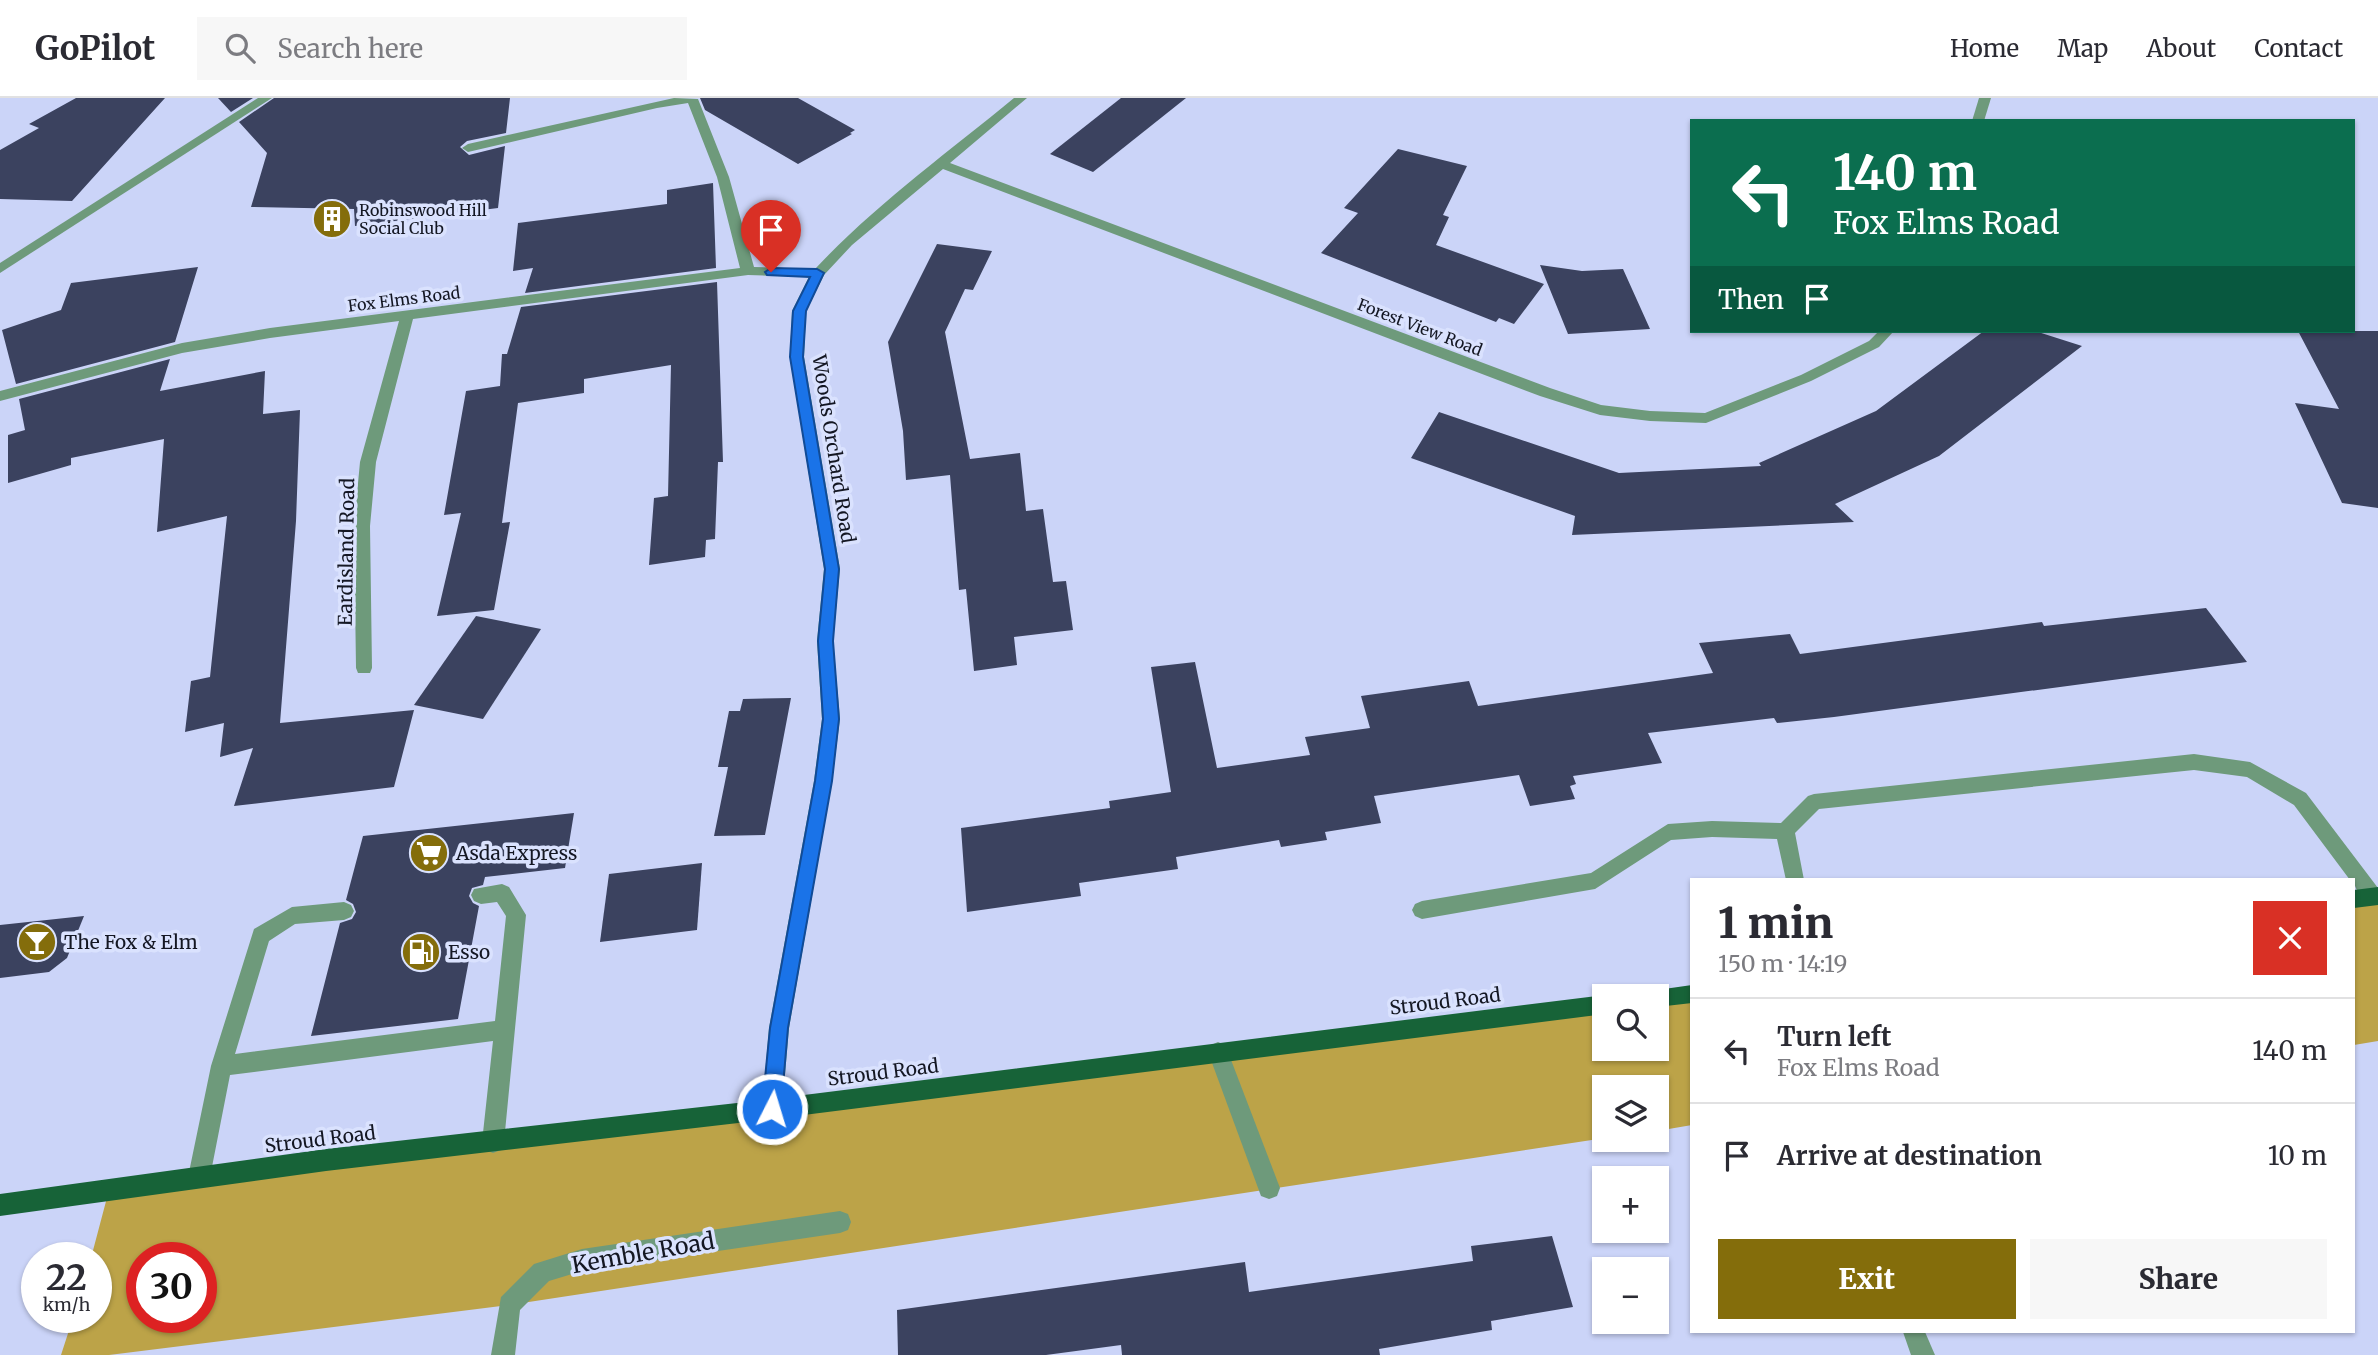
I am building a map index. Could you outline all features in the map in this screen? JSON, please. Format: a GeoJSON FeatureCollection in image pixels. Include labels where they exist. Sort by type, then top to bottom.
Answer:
{"type":"FeatureCollection","features":[{"type":"Feature","properties":{"kind":"main road"},"geometry":{"type":"LineString","coordinates":[[1669,997],[1690,994]]}},
{"type":"Feature","properties":{"kind":"main road","name":"Stroud Road"},"geometry":{"type":"LineString","coordinates":[[0,1205],[199,1177],[772,1109],[1592,1006]]}},
{"type":"Feature","properties":{"kind":"street"},"geometry":{"type":"LineString","coordinates":[[0,269],[266,98]]}},
{"type":"Feature","properties":{"kind":"street","name":"Woods Orchard Road"},"geometry":{"type":"LineString","coordinates":[[772,1109],[779,1028],[823,781],[831,719],[825,641],[832,569],[797,357],[799,311],[817,273],[847,242],[1021,98]]}},
{"type":"Feature","properties":{"kind":"street"},"geometry":{"type":"LineString","coordinates":[[1979,119],[1986,98]]}},
{"type":"Feature","properties":{"kind":"street"},"geometry":{"type":"LineString","coordinates":[[468,148],[692,99],[723,177],[748,271]]}},
{"type":"Feature","properties":{"kind":"street","name":"Forest View Road"},"geometry":{"type":"LineString","coordinates":[[940,163],[1545,392],[1600,410],[1650,416],[1706,418],[1806,378],[1874,344],[1885,333]]}},
{"type":"Feature","properties":{"kind":"street","name":"Fox Elms Road"},"geometry":{"type":"LineString","coordinates":[[0,396],[182,348],[748,271],[817,273]]}},
{"type":"Feature","properties":{"kind":"street","name":"Eardisland Road"},"geometry":{"type":"LineString","coordinates":[[364,668],[362,526],[368,462],[407,316]]}},
{"type":"Feature","properties":{"kind":"street"},"geometry":{"type":"LineString","coordinates":[[1422,910],[1595,881],[1668,832],[1712,829],[1785,831],[1814,803],[2194,762],[2250,770],[2300,799],[2355,878]]}},
{"type":"Feature","properties":{"kind":"street"},"geometry":{"type":"LineString","coordinates":[[1785,831],[1795,878]]}},
{"type":"Feature","properties":{"kind":"street"},"geometry":{"type":"LineString","coordinates":[[2355,878],[2368,897]]}},
{"type":"Feature","properties":{"kind":"street"},"geometry":{"type":"LineString","coordinates":[[481,895],[502,893],[516,915],[493,1142]]}},
{"type":"Feature","properties":{"kind":"street"},"geometry":{"type":"LineString","coordinates":[[199,1177],[221,1066],[261,935],[292,916],[344,911]]}},
{"type":"Feature","properties":{"kind":"street"},"geometry":{"type":"LineString","coordinates":[[221,1066],[503,1030]]}},
{"type":"Feature","properties":{"kind":"street"},"geometry":{"type":"LineString","coordinates":[[1218,1052],[1269,1188]]}},
{"type":"Feature","properties":{"kind":"street","name":"Kemble Road"},"geometry":{"type":"LineString","coordinates":[[503,1355],[509,1304],[542,1272],[582,1260],[840,1222]]}},
{"type":"Feature","properties":{"kind":"street"},"geometry":{"type":"LineString","coordinates":[[1914,1333],[1923,1355]]}},
{"type":"Feature","properties":{"kind":"shaded area"},"geometry":{"type":"Polygon","coordinates":[[[2378,896],[2378,1041],[2355,1045],[2355,899],[2378,896]]]}},
{"type":"Feature","properties":{"kind":"shaded area"},"geometry":{"type":"Polygon","coordinates":[[[1690,994],[1690,1125],[1669,1129],[1669,1075],[1592,1075],[1592,1140],[509,1305],[109,1355],[61,1355],[68,1333],[112,1333],[112,1242],[95,1242],[109,1190],[1592,1006],[1592,1061],[1669,1061],[1669,997],[1690,994]]]}},
{"type":"Feature","properties":{"kind":"building"},"geometry":{"type":"Polygon","coordinates":[[[76,98],[165,98],[72,201],[0,199],[0,150],[39,128],[29,124],[76,98]]]}},
{"type":"Feature","properties":{"kind":"building"},"geometry":{"type":"Polygon","coordinates":[[[218,98],[253,98],[231,112],[218,98]]]}},
{"type":"Feature","properties":{"kind":"building"},"geometry":{"type":"Polygon","coordinates":[[[274,98],[510,98],[506,133],[467,141],[460,147],[469,155],[505,146],[498,208],[355,226],[354,209],[251,207],[267,153],[239,122],[274,98]]]}},
{"type":"Feature","properties":{"kind":"building"},"geometry":{"type":"Polygon","coordinates":[[[700,98],[798,98],[855,130],[798,164],[705,110],[700,98]]]}},
{"type":"Feature","properties":{"kind":"building"},"geometry":{"type":"Polygon","coordinates":[[[1121,98],[1186,98],[1093,172],[1050,154],[1121,98]]]}},
{"type":"Feature","properties":{"kind":"building"},"geometry":{"type":"Polygon","coordinates":[[[1398,149],[1467,166],[1443,215],[1449,217],[1436,245],[1544,284],[1514,324],[1499,318],[1496,322],[1321,253],[1358,213],[1344,208],[1398,149]]]}},
{"type":"Feature","properties":{"kind":"building"},"geometry":{"type":"Polygon","coordinates":[[[713,183],[716,268],[525,293],[533,268],[513,271],[518,223],[667,204],[667,190],[713,183]]]}},
{"type":"Feature","properties":{"kind":"building"},"geometry":{"type":"Polygon","coordinates":[[[937,244],[992,251],[973,290],[965,289],[945,332],[970,459],[1020,453],[1026,511],[1043,509],[1053,582],[1066,581],[1073,630],[1014,637],[1017,665],[974,671],[966,589],[959,590],[950,475],[906,480],[903,431],[888,342],[937,244]]]}},
{"type":"Feature","properties":{"kind":"building"},"geometry":{"type":"Polygon","coordinates":[[[1540,265],[1582,271],[1623,269],[1650,329],[1568,334],[1540,265]]]}},
{"type":"Feature","properties":{"kind":"building"},"geometry":{"type":"Polygon","coordinates":[[[198,267],[175,342],[16,384],[2,330],[61,310],[71,283],[198,267]]]}},
{"type":"Feature","properties":{"kind":"building"},"geometry":{"type":"Polygon","coordinates":[[[717,282],[723,462],[718,462],[715,539],[706,540],[705,557],[649,565],[654,498],[668,496],[671,365],[584,379],[584,393],[518,403],[502,523],[510,522],[494,610],[437,616],[461,513],[444,515],[466,391],[500,386],[502,354],[507,354],[521,307],[717,282]]]}},
{"type":"Feature","properties":{"kind":"building"},"geometry":{"type":"Polygon","coordinates":[[[2378,331],[2378,508],[2342,503],[2295,403],[2339,409],[2299,333],[2378,331]]]}},
{"type":"Feature","properties":{"kind":"building"},"geometry":{"type":"Polygon","coordinates":[[[1981,333],[2041,333],[2082,346],[1939,456],[1835,504],[1854,522],[1572,535],[1575,516],[1411,458],[1439,412],[1619,473],[1761,466],[1759,463],[1876,411],[1981,333]]]}},
{"type":"Feature","properties":{"kind":"building"},"geometry":{"type":"Polygon","coordinates":[[[170,359],[160,391],[265,371],[263,414],[300,410],[296,521],[280,723],[414,710],[394,787],[234,806],[253,748],[220,757],[224,723],[185,732],[191,681],[210,677],[227,516],[157,532],[164,439],[71,458],[71,465],[8,483],[8,435],[25,430],[19,399],[170,359]]]}},
{"type":"Feature","properties":{"kind":"building"},"geometry":{"type":"Polygon","coordinates":[[[2206,608],[2247,662],[1834,717],[1777,723],[1774,718],[1648,733],[1662,763],[1573,776],[1576,784],[1570,786],[1575,799],[1530,806],[1519,775],[1374,796],[1381,823],[1325,832],[1327,840],[1281,847],[1279,840],[1176,857],[1178,869],[1079,883],[1081,896],[967,912],[961,828],[1110,808],[1109,801],[1171,792],[1151,667],[1195,662],[1217,768],[1310,755],[1305,737],[1370,728],[1361,696],[1469,681],[1478,706],[1713,673],[1699,643],[1790,634],[1800,654],[2042,622],[2044,626],[2206,608]]]}},
{"type":"Feature","properties":{"kind":"building"},"geometry":{"type":"Polygon","coordinates":[[[476,616],[541,629],[483,719],[414,705],[476,616]]]}},
{"type":"Feature","properties":{"kind":"building"},"geometry":{"type":"Polygon","coordinates":[[[791,698],[765,835],[714,836],[728,767],[718,767],[729,711],[740,711],[743,699],[791,698]]]}},
{"type":"Feature","properties":{"kind":"building"},"geometry":{"type":"Polygon","coordinates":[[[574,813],[565,868],[485,877],[483,885],[472,888],[469,896],[473,903],[479,906],[458,1019],[311,1036],[340,923],[352,919],[356,912],[353,904],[346,900],[363,836],[574,813]]]}},
{"type":"Feature","properties":{"kind":"building"},"geometry":{"type":"Polygon","coordinates":[[[702,863],[697,930],[600,942],[609,874],[702,863]]]}},
{"type":"Feature","properties":{"kind":"building","name":"The Fox & Elm"},"geometry":{"type":"Polygon","coordinates":[[[84,916],[67,958],[49,972],[0,978],[0,925],[84,916]]]}},
{"type":"Feature","properties":{"kind":"building"},"geometry":{"type":"Polygon","coordinates":[[[1552,1236],[1573,1307],[1491,1321],[1492,1330],[1379,1349],[1380,1355],[1122,1355],[1121,1345],[1046,1355],[898,1355],[897,1310],[1245,1262],[1249,1292],[1473,1261],[1471,1246],[1552,1236]]]}},
{"type":"Feature","properties":{"kind":"place","name":"Robinswood Hill Social Club"},"geometry":{"type":"Point","coordinates":[332,219]}},
{"type":"Feature","properties":{"kind":"place","name":"Asda Express"},"geometry":{"type":"Point","coordinates":[429,853]}},
{"type":"Feature","properties":{"kind":"place","name":"The Fox & Elm"},"geometry":{"type":"Point","coordinates":[37,942]}},
{"type":"Feature","properties":{"kind":"place","name":"Esso"},"geometry":{"type":"Point","coordinates":[421,952]}},
{"type":"Feature","properties":{"kind":"route"},"geometry":{"type":"LineString","coordinates":[[771,272],[817,273],[799,311],[797,357],[832,569],[825,641],[831,719],[823,781],[779,1028],[772,1109]]}}]}
